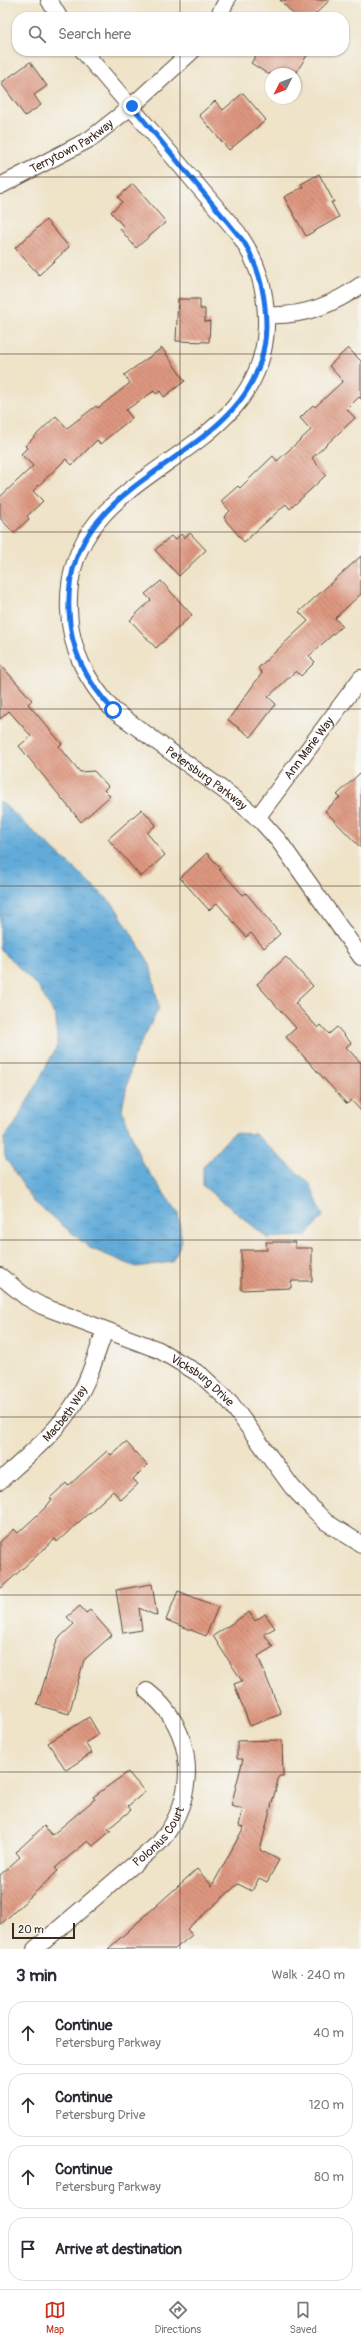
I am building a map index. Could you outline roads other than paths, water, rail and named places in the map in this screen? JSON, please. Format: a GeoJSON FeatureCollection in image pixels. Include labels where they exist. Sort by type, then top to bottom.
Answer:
{"type":"FeatureCollection","features":[{"type":"Feature","properties":{"kind":"street"},"geometry":{"type":"LineString","coordinates":[[49,0],[57,12]]}},
{"type":"Feature","properties":{"kind":"street"},"geometry":{"type":"LineString","coordinates":[[221,12],[227,0]]}},
{"type":"Feature","properties":{"kind":"street"},"geometry":{"type":"LineString","coordinates":[[87,56],[132,106],[244,242],[258,267],[267,315],[286,315],[316,309],[344,296],[361,285]]}},
{"type":"Feature","properties":{"kind":"street","name":"Terrytown Parkway"},"geometry":{"type":"LineString","coordinates":[[0,186],[78,146],[132,106],[187,56]]}},
{"type":"Feature","properties":{"kind":"street","name":"Petersburg Parkway"},"geometry":{"type":"LineString","coordinates":[[267,315],[262,354],[253,378],[241,400],[215,428],[128,490],[99,518],[86,538],[75,562],[68,601],[70,631],[75,651],[83,670],[99,695],[128,723],[233,797],[257,818],[279,841],[361,957]]}},
{"type":"Feature","properties":{"kind":"street","name":"Ann Marie Way"},"geometry":{"type":"LineString","coordinates":[[257,818],[361,678]]}},
{"type":"Feature","properties":{"kind":"street","name":"Vicksburg Drive"},"geometry":{"type":"LineString","coordinates":[[0,1276],[42,1306],[159,1350],[185,1363],[201,1374],[230,1402],[292,1487],[326,1522],[361,1544]]}},
{"type":"Feature","properties":{"kind":"street","name":"Macbeth Way"},"geometry":{"type":"LineString","coordinates":[[0,1481],[46,1439],[66,1416],[86,1382],[105,1330]]}},
{"type":"Feature","properties":{"kind":"street","name":"Polonius Court"},"geometry":{"type":"LineString","coordinates":[[35,1949],[159,1844],[171,1829],[180,1813],[187,1786],[186,1749],[172,1717],[147,1691]]}},
{"type":"Feature","properties":{"kind":"water"},"geometry":{"type":"Polygon","coordinates":[[[0,801],[114,905],[150,964],[159,1008],[133,1058],[122,1109],[141,1161],[178,1213],[182,1241],[172,1262],[136,1267],[90,1248],[33,1201],[5,1157],[4,1138],[15,1124],[57,1046],[56,1018],[39,988],[0,949],[0,801]]]}},
{"type":"Feature","properties":{"kind":"water"},"geometry":{"type":"Polygon","coordinates":[[[233,1133],[255,1134],[310,1184],[323,1216],[306,1236],[268,1238],[203,1186],[203,1167],[233,1133]]]}}]}
